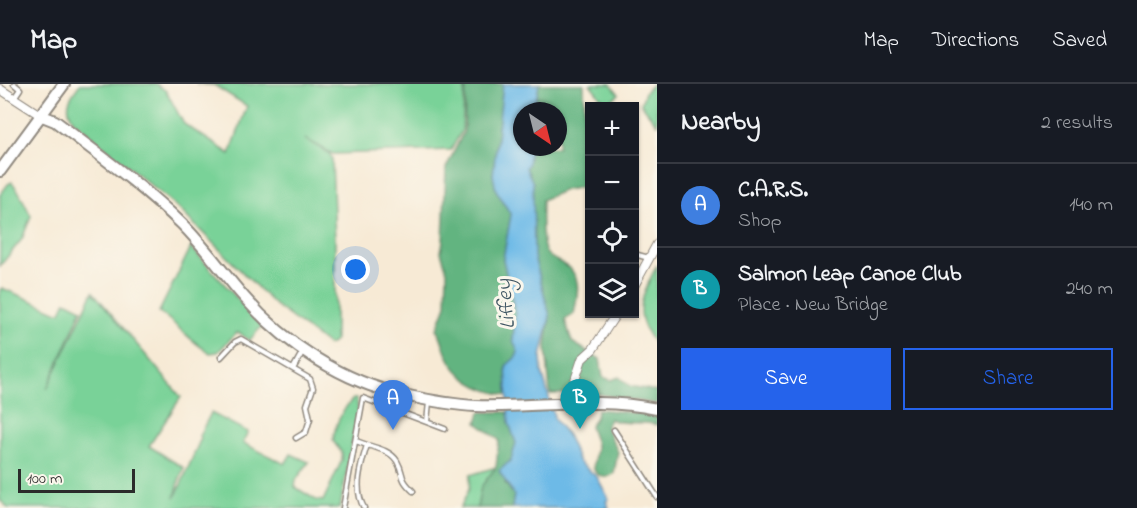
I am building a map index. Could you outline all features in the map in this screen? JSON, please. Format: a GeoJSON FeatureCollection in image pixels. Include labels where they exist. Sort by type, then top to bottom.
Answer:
{"type":"FeatureCollection","features":[{"type":"Feature","properties":{"kind":"main road"},"geometry":{"type":"LineString","coordinates":[[0,171],[64,84]]}},
{"type":"Feature","properties":{"kind":"main road"},"geometry":{"type":"LineString","coordinates":[[40,115],[55,121],[162,206],[191,234],[245,298],[276,329],[304,350],[364,384],[389,392],[461,405],[604,402],[656,408]]}},
{"type":"Feature","properties":{"kind":"street"},"geometry":{"type":"LineString","coordinates":[[0,89],[40,115]]}},
{"type":"Feature","properties":{"kind":"street"},"geometry":{"type":"LineString","coordinates":[[639,277],[657,244]]}},
{"type":"Feature","properties":{"kind":"street"},"geometry":{"type":"LineString","coordinates":[[576,402],[575,380],[582,358],[593,348],[613,318]]}},
{"type":"Feature","properties":{"kind":"lane"},"geometry":{"type":"LineString","coordinates":[[14,84],[20,89],[14,98]]}},
{"type":"Feature","properties":{"kind":"lane"},"geometry":{"type":"LineString","coordinates":[[639,255],[650,258]]}},
{"type":"Feature","properties":{"kind":"lane"},"geometry":{"type":"LineString","coordinates":[[221,357],[241,339],[310,379],[313,388],[307,405],[310,419],[306,432],[296,438]]}},
{"type":"Feature","properties":{"kind":"lane"},"geometry":{"type":"LineString","coordinates":[[293,369],[304,350]]}},
{"type":"Feature","properties":{"kind":"lane"},"geometry":{"type":"LineString","coordinates":[[342,508],[363,398],[445,429]]}},
{"type":"Feature","properties":{"kind":"lane"},"geometry":{"type":"LineString","coordinates":[[427,423],[429,400]]}},
{"type":"Feature","properties":{"kind":"lane"},"geometry":{"type":"LineString","coordinates":[[614,430],[657,497]]}},
{"type":"Feature","properties":{"kind":"lane"},"geometry":{"type":"LineString","coordinates":[[356,441],[386,451],[396,460],[403,482],[412,491]]}},
{"type":"Feature","properties":{"kind":"lane"},"geometry":{"type":"LineString","coordinates":[[364,508],[359,498],[359,481],[367,445]]}},
{"type":"Feature","properties":{"kind":"green space"},"geometry":{"type":"Polygon","coordinates":[[[80,84],[156,84],[166,91],[184,124],[230,154],[247,106],[214,85],[196,84],[465,84],[462,130],[451,150],[333,154],[305,139],[330,154],[332,159],[335,340],[328,345],[275,305],[178,208],[74,121],[68,106],[73,93],[80,84]]]}},
{"type":"Feature","properties":{"kind":"green space"},"geometry":{"type":"Polygon","coordinates":[[[466,84],[503,84],[493,175],[496,190],[511,215],[503,259],[515,313],[513,340],[519,352],[506,366],[507,395],[488,391],[464,378],[447,355],[437,329],[446,305],[447,271],[441,252],[446,168],[464,131],[466,84]]]}},
{"type":"Feature","properties":{"kind":"green space"},"geometry":{"type":"Polygon","coordinates":[[[539,84],[584,84],[585,187],[565,190],[542,200],[542,232],[545,251],[567,267],[576,278],[578,291],[574,314],[565,320],[572,342],[600,359],[603,377],[611,380],[619,377],[630,386],[657,391],[657,404],[598,394],[550,394],[546,347],[550,316],[534,257],[533,183],[526,168],[529,156],[567,156],[567,102],[536,102],[539,84]]]}},
{"type":"Feature","properties":{"kind":"green space"},"geometry":{"type":"Polygon","coordinates":[[[590,84],[611,84],[619,94],[609,102],[604,102],[590,84]]]}},
{"type":"Feature","properties":{"kind":"green space"},"geometry":{"type":"Polygon","coordinates":[[[653,84],[657,84],[657,124],[641,104],[645,92],[653,84]]]}},
{"type":"Feature","properties":{"kind":"green space"},"geometry":{"type":"Polygon","coordinates":[[[12,182],[31,216],[22,239],[0,266],[0,195],[12,182]]]}},
{"type":"Feature","properties":{"kind":"green space"},"geometry":{"type":"Polygon","coordinates":[[[191,247],[262,326],[249,341],[240,333],[236,333],[218,352],[210,353],[159,312],[191,247]]]}},
{"type":"Feature","properties":{"kind":"green space"},"geometry":{"type":"Polygon","coordinates":[[[657,265],[657,347],[644,326],[641,306],[657,265]]]}},
{"type":"Feature","properties":{"kind":"green space"},"geometry":{"type":"Polygon","coordinates":[[[2,288],[58,312],[61,312],[66,301],[82,309],[47,389],[93,292],[181,397],[149,446],[184,468],[175,498],[201,438],[199,436],[211,413],[248,432],[243,443],[285,464],[291,454],[309,462],[296,480],[295,487],[316,500],[323,501],[342,460],[342,453],[333,441],[337,424],[349,403],[357,399],[358,410],[340,508],[171,508],[172,506],[170,508],[8,508],[0,500],[0,290],[2,288]]]}},
{"type":"Feature","properties":{"kind":"green space"},"geometry":{"type":"Polygon","coordinates":[[[597,409],[657,415],[657,425],[610,419],[606,427],[618,452],[614,473],[607,477],[594,471],[596,445],[590,426],[596,417],[597,409]]]}},
{"type":"Feature","properties":{"kind":"green space"},"geometry":{"type":"Polygon","coordinates":[[[480,412],[508,412],[516,443],[505,483],[514,495],[512,508],[477,508],[481,487],[496,467],[499,440],[477,423],[480,412]]]}},
{"type":"Feature","properties":{"kind":"green space"},"geometry":{"type":"Polygon","coordinates":[[[496,467],[481,487],[477,508],[460,508],[469,489],[470,475],[496,467]]]}},
{"type":"Feature","properties":{"kind":"water"},"geometry":{"type":"Polygon","coordinates":[[[503,84],[539,84],[536,102],[513,102],[513,156],[529,156],[526,168],[533,183],[534,257],[550,316],[541,357],[542,372],[555,420],[567,435],[579,462],[597,477],[609,499],[606,501],[609,508],[512,508],[514,495],[499,471],[511,460],[516,443],[509,423],[506,366],[518,352],[513,340],[515,313],[503,259],[511,215],[496,190],[493,175],[503,84]]]}},
{"type":"Feature","properties":{"kind":"place","name":"Salmon Leap Canoe Club"},"geometry":{"type":"Point","coordinates":[580,429]}},
{"type":"Feature","properties":{"kind":"place","name":"C.A.R.S."},"geometry":{"type":"Point","coordinates":[393,430]}},
{"type":"Feature","properties":{"kind":"water label","name":"Liffey"},"geometry":{"type":"Point","coordinates":[507,304]}}]}
